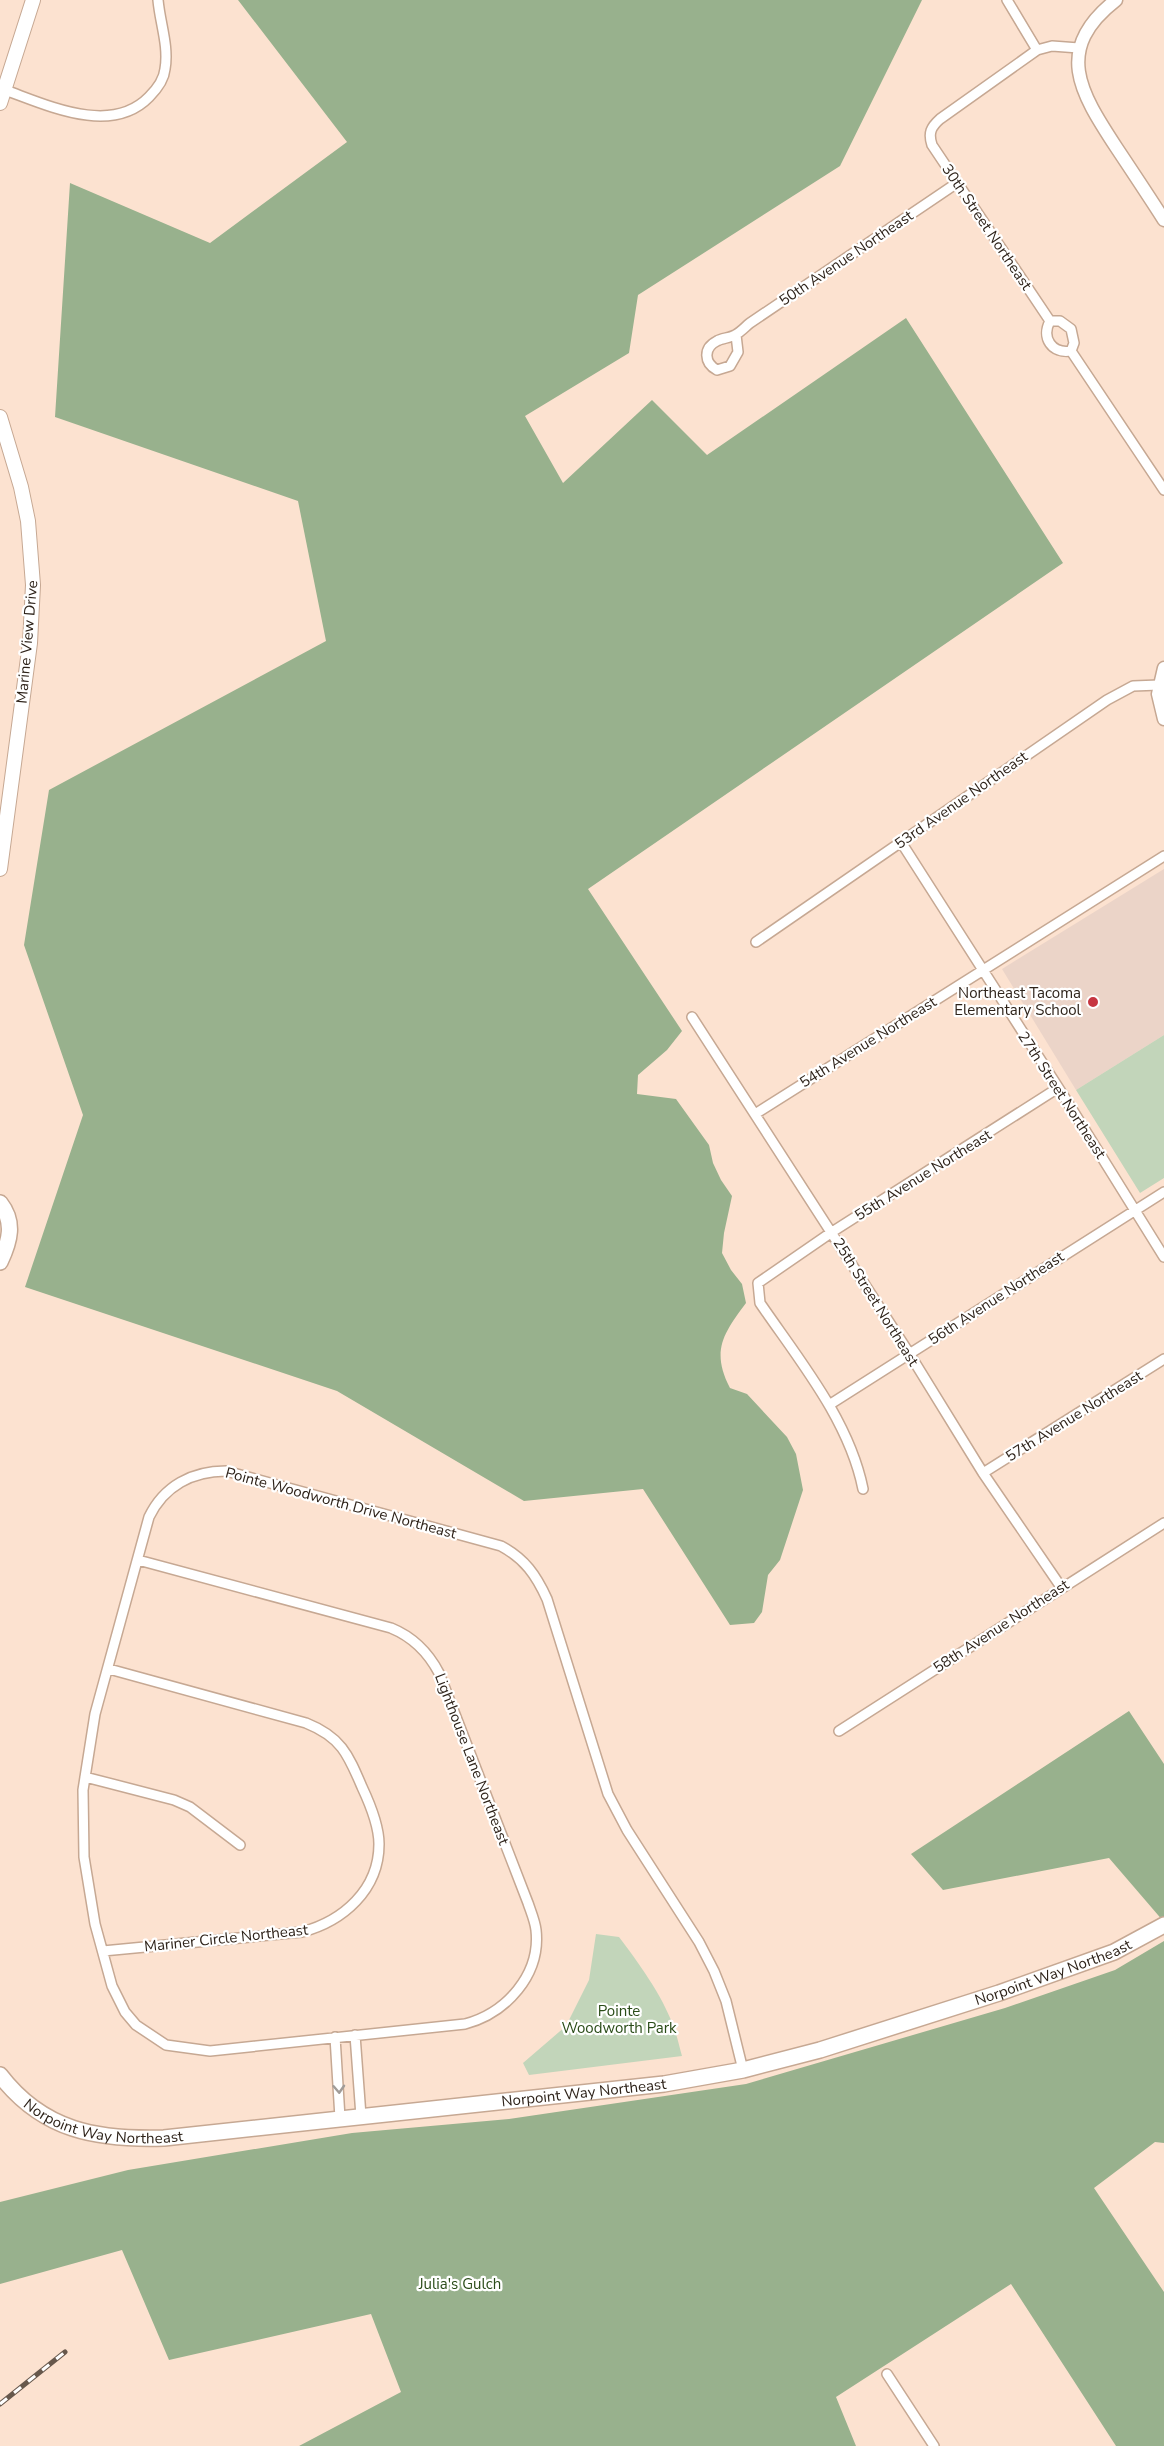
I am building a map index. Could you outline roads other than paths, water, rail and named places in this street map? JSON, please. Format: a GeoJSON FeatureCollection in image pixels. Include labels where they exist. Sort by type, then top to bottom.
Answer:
{"type":"FeatureCollection","features":[{"type":"Feature","properties":{"kind":"main road"},"geometry":{"type":"LineString","coordinates":[[2,96],[33,0]]}},
{"type":"Feature","properties":{"kind":"main road","name":"Marine View Drive"},"geometry":{"type":"LineString","coordinates":[[0,417],[26,510],[32,553],[33,585],[30,643],[0,869]]}},
{"type":"Feature","properties":{"kind":"main road"},"geometry":{"type":"LineString","coordinates":[[0,1203],[5,1209],[10,1226],[10,1238],[0,1262]]}},
{"type":"Feature","properties":{"kind":"main road","name":"Norpoint Way Northeast"},"geometry":{"type":"LineString","coordinates":[[0,2075],[16,2094],[50,2120],[70,2128],[114,2138],[164,2138],[580,2095],[664,2084],[742,2070],[820,2050],[999,1994],[1114,1952],[1164,1925]]}},
{"type":"Feature","properties":{"kind":"street"},"geometry":{"type":"LineString","coordinates":[[2,96],[91,115],[118,113],[142,104],[157,88],[166,68],[166,52],[158,0]]}},
{"type":"Feature","properties":{"kind":"street"},"geometry":{"type":"LineString","coordinates":[[1007,0],[1037,50],[1052,46],[1079,48]]}},
{"type":"Feature","properties":{"kind":"street"},"geometry":{"type":"LineString","coordinates":[[1116,0],[1096,17],[1088,28],[1079,48],[1079,79],[1088,103],[1164,220]]}},
{"type":"Feature","properties":{"kind":"street","name":"30th Street Northeast"},"geometry":{"type":"LineString","coordinates":[[1037,50],[940,119],[930,130],[932,145],[1050,321]]}},
{"type":"Feature","properties":{"kind":"street","name":"50th Avenue Northeast"},"geometry":{"type":"LineString","coordinates":[[736,335],[750,323],[957,183]]}},
{"type":"Feature","properties":{"kind":"street","name":"30th Street Northeast"},"geometry":{"type":"LineString","coordinates":[[1050,321],[1060,321],[1071,329],[1075,338],[1071,351]]}},
{"type":"Feature","properties":{"kind":"street","name":"30th Street Northeast"},"geometry":{"type":"LineString","coordinates":[[1050,321],[1046,329],[1048,343],[1058,351],[1071,351]]}},
{"type":"Feature","properties":{"kind":"street","name":"30th Street Northeast"},"geometry":{"type":"LineString","coordinates":[[1071,351],[1164,490]]}},
{"type":"Feature","properties":{"kind":"street"},"geometry":{"type":"LineString","coordinates":[[1164,668],[1159,685],[1160,705],[1164,719]]}},
{"type":"Feature","properties":{"kind":"street","name":"53rd Avenue Northeast"},"geometry":{"type":"LineString","coordinates":[[756,942],[1120,692],[1136,686],[1159,685]]}},
{"type":"Feature","properties":{"kind":"street","name":"27th Street Northeast"},"geometry":{"type":"LineString","coordinates":[[901,842],[1164,1257]]}},
{"type":"Feature","properties":{"kind":"street","name":"54th Avenue Northeast"},"geometry":{"type":"LineString","coordinates":[[755,1114],[1164,856]]}},
{"type":"Feature","properties":{"kind":"street","name":"25th Street Northeast"},"geometry":{"type":"LineString","coordinates":[[692,1017],[832,1232],[983,1473],[1061,1587]]}},
{"type":"Feature","properties":{"kind":"street","name":"55th Avenue Northeast"},"geometry":{"type":"LineString","coordinates":[[829,1405],[760,1303],[758,1283],[832,1232],[1058,1088]]}},
{"type":"Feature","properties":{"kind":"street","name":"56th Avenue Northeast"},"geometry":{"type":"LineString","coordinates":[[829,1405],[1164,1192]]}},
{"type":"Feature","properties":{"kind":"street","name":"57th Avenue Northeast"},"geometry":{"type":"LineString","coordinates":[[983,1473],[1164,1359]]}},
{"type":"Feature","properties":{"kind":"street"},"geometry":{"type":"LineString","coordinates":[[829,1405],[859,1468],[863,1489]]}},
{"type":"Feature","properties":{"kind":"street","name":"Pointe Woodworth Drive Northeast"},"geometry":{"type":"LineString","coordinates":[[355,2035],[210,2051],[166,2045],[136,2025],[125,2012],[112,1986],[95,1924],[84,1857],[85,1777],[95,1714],[149,1517],[171,1488],[190,1477],[214,1471],[236,1472],[492,1543],[501,1546],[522,1560],[531,1569],[547,1599],[608,1794],[627,1830],[699,1942],[714,1971],[726,2001],[742,2070]]}},
{"type":"Feature","properties":{"kind":"street","name":"58th Avenue Northeast"},"geometry":{"type":"LineString","coordinates":[[839,1731],[1164,1522]]}},
{"type":"Feature","properties":{"kind":"street","name":"Lighthouse Lane Northeast"},"geometry":{"type":"LineString","coordinates":[[138,1560],[391,1628],[406,1635],[421,1647],[440,1673],[528,1903],[536,1930],[535,1951],[528,1974],[514,1995],[484,2017],[465,2024],[355,2035]]}},
{"type":"Feature","properties":{"kind":"street","name":"Mariner Circle Northeast"},"geometry":{"type":"LineString","coordinates":[[103,1951],[302,1932],[321,1927],[344,1913],[361,1896],[373,1874],[379,1846],[378,1832],[367,1798],[353,1766],[335,1738],[306,1723],[109,1669]]}},
{"type":"Feature","properties":{"kind":"street"},"geometry":{"type":"LineString","coordinates":[[85,1777],[174,1800],[190,1807],[240,1845]]}},
{"type":"Feature","properties":{"kind":"street"},"geometry":{"type":"LineString","coordinates":[[355,2035],[361,2116]]}},
{"type":"Feature","properties":{"kind":"street"},"geometry":{"type":"LineString","coordinates":[[334,2037],[340,2118]]}},
{"type":"Feature","properties":{"kind":"street"},"geometry":{"type":"LineString","coordinates":[[887,2374],[934,2446]]}},
{"type":"Feature","properties":{"kind":"railway"},"geometry":{"type":"LineString","coordinates":[[0,2404],[65,2352]]}},
{"type":"Feature","properties":{"kind":"place","name":"Northeast Tacoma Elementary School"},"geometry":{"type":"Point","coordinates":[1093,1002]}},
{"type":"Feature","properties":{"kind":"park label","name":"Pointe Woodworth Park"},"geometry":{"type":"Point","coordinates":[619,2020]}},
{"type":"Feature","properties":{"kind":"park label","name":"Julia's Gulch"},"geometry":{"type":"Point","coordinates":[460,2284]}}]}
